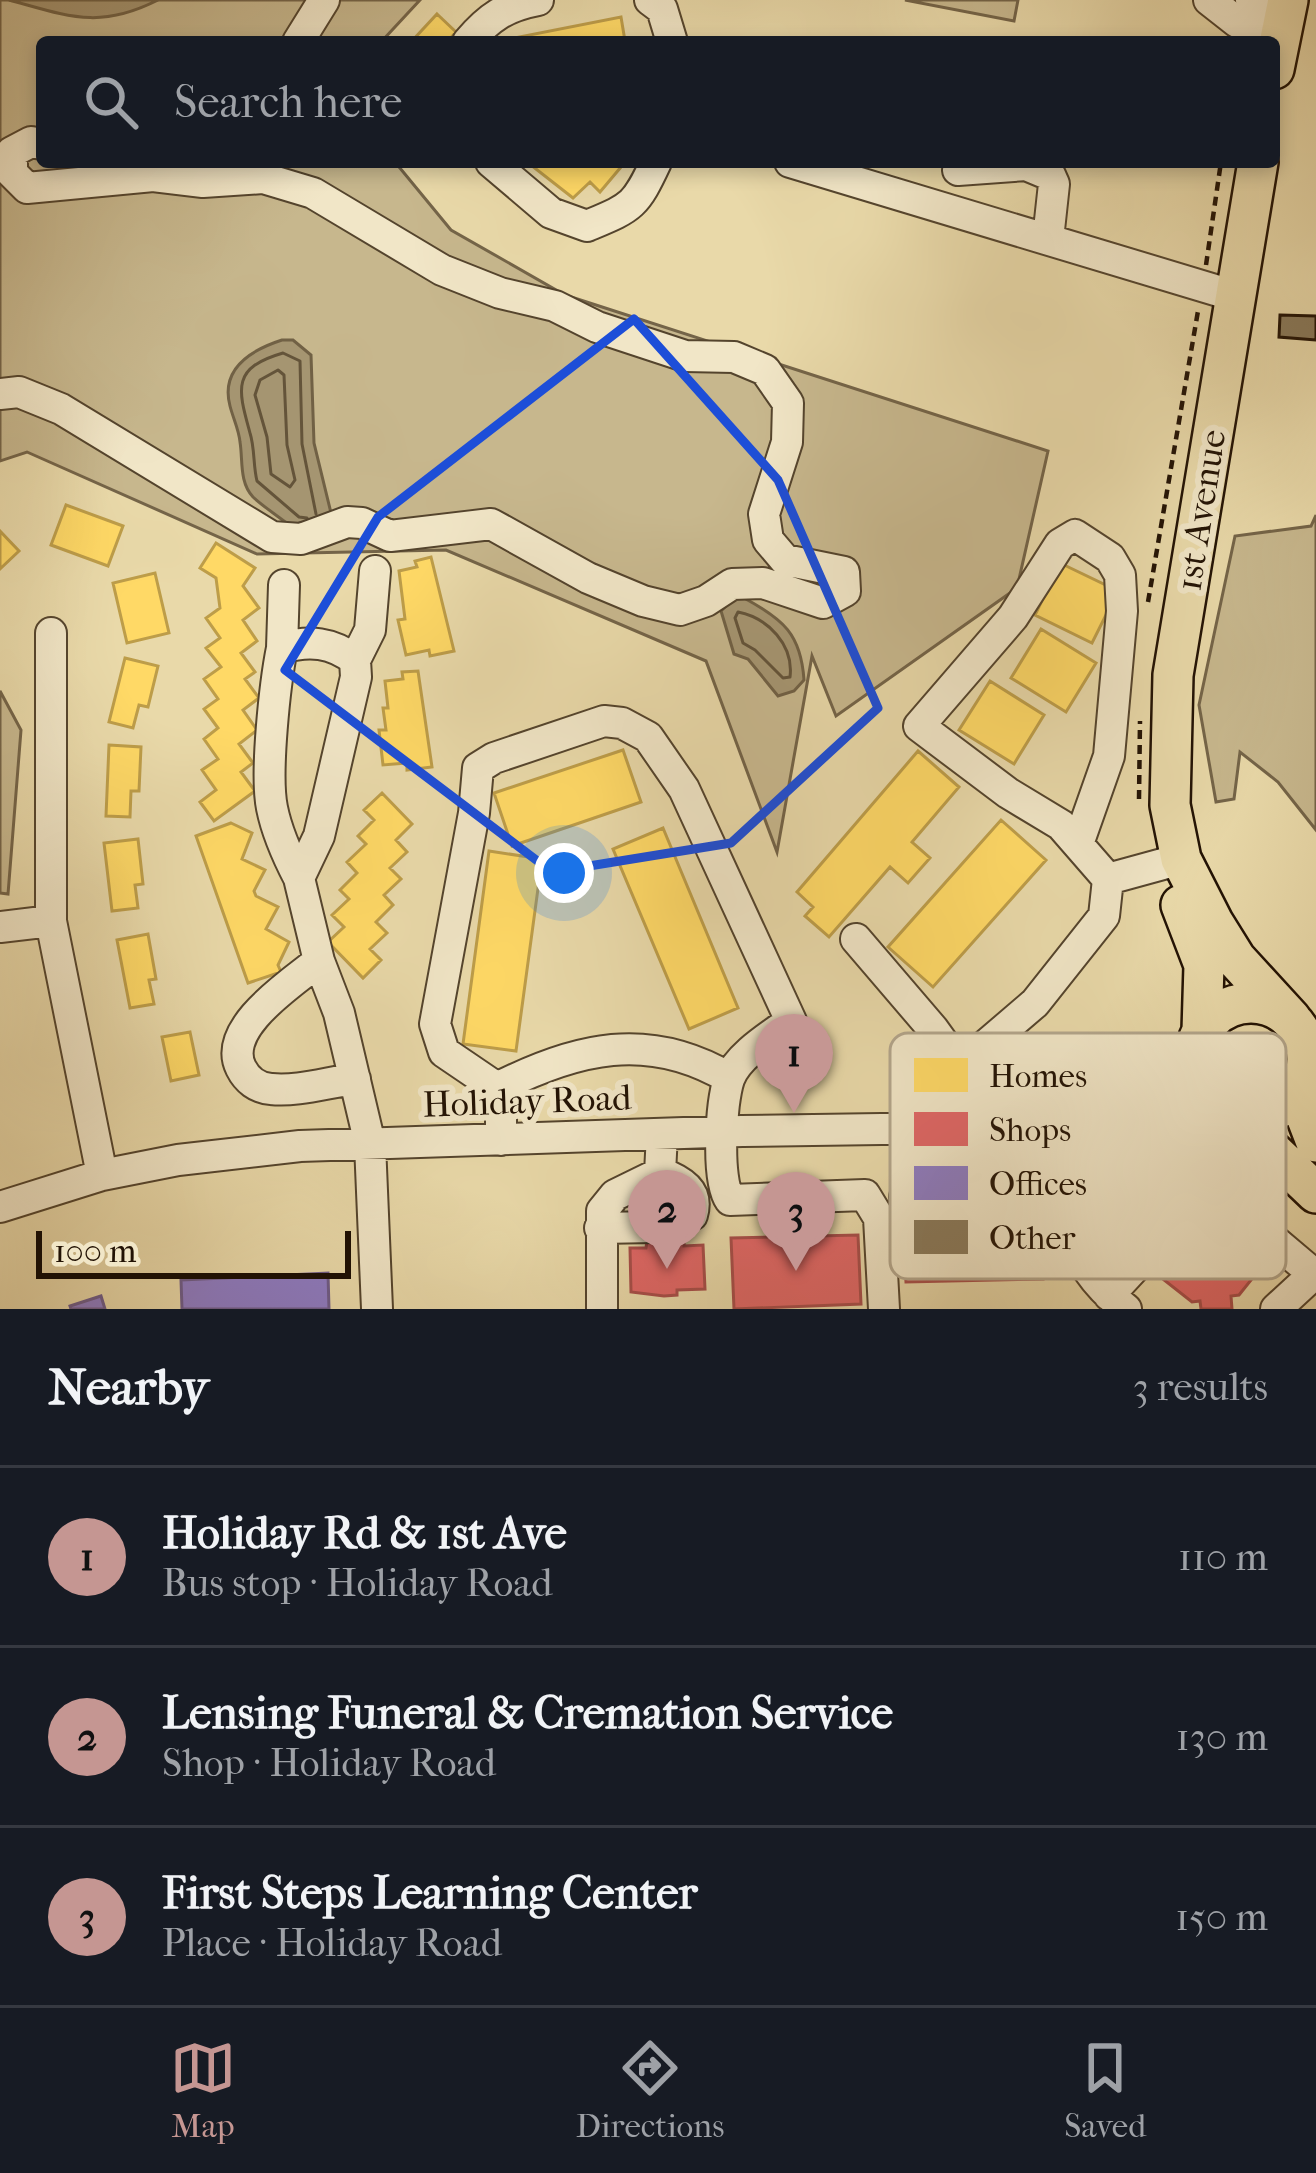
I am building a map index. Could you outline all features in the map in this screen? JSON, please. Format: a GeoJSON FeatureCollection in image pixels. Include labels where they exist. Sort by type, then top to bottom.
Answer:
{"type":"FeatureCollection","features":[{"type":"Feature","properties":{"kind":"main road","name":"1st Avenue"},"geometry":{"type":"LineString","coordinates":[[1257,168],[1173,675],[1170,805],[1181,859],[1236,959],[1291,1019]]}},
{"type":"Feature","properties":{"kind":"main road","name":"1st Avenue"},"geometry":{"type":"LineString","coordinates":[[1181,859],[1177,895],[1204,965],[1199,1033]]}},
{"type":"Feature","properties":{"kind":"main road"},"geometry":{"type":"LineString","coordinates":[[1203,1033],[1213,1018],[1244,1004],[1261,1004],[1291,1019],[1306,1047],[1306,1116],[1316,1142]]}},
{"type":"Feature","properties":{"kind":"main road"},"geometry":{"type":"LineString","coordinates":[[1286,1102],[1304,1080]]}},
{"type":"Feature","properties":{"kind":"main road"},"geometry":{"type":"LineString","coordinates":[[1286,1165],[1316,1193]]}},
{"type":"Feature","properties":{"kind":"street"},"geometry":{"type":"LineString","coordinates":[[302,36],[324,0]]}},
{"type":"Feature","properties":{"kind":"street"},"geometry":{"type":"LineString","coordinates":[[474,36],[510,5],[538,0]]}},
{"type":"Feature","properties":{"kind":"street"},"geometry":{"type":"LineString","coordinates":[[650,0],[662,9],[670,36]]}},
{"type":"Feature","properties":{"kind":"street"},"geometry":{"type":"LineString","coordinates":[[1209,0],[1237,22],[1275,26]]}},
{"type":"Feature","properties":{"kind":"street"},"geometry":{"type":"LineString","coordinates":[[0,394],[19,392],[62,409],[272,537],[301,538],[347,522],[362,523],[390,536],[491,524],[588,578],[643,601],[680,610],[706,602],[732,584],[763,583],[823,603],[845,591],[844,572],[784,560],[768,540],[764,514],[787,442],[788,403],[765,370],[734,358],[686,356],[597,327],[555,305],[500,293],[442,270],[313,193],[263,178],[203,182],[153,176],[27,188],[12,173],[12,152],[36,143]]}},
{"type":"Feature","properties":{"kind":"street"},"geometry":{"type":"LineString","coordinates":[[498,168],[551,213],[587,226],[627,209],[639,198],[653,168]]}},
{"type":"Feature","properties":{"kind":"street"},"geometry":{"type":"LineString","coordinates":[[810,168],[1235,296]]}},
{"type":"Feature","properties":{"kind":"street"},"geometry":{"type":"LineString","coordinates":[[958,170],[985,168]]}},
{"type":"Feature","properties":{"kind":"street"},"geometry":{"type":"LineString","coordinates":[[1033,168],[1050,175],[1054,184],[1048,239]]}},
{"type":"Feature","properties":{"kind":"street"},"geometry":{"type":"LineString","coordinates":[[1000,1033],[1035,1003],[1104,916],[1108,879],[1061,825],[919,726],[1013,617],[1060,544],[1075,535],[1110,558],[1120,575],[1122,611],[1109,756],[1078,844]]}},
{"type":"Feature","properties":{"kind":"street"},"geometry":{"type":"LineString","coordinates":[[299,878],[319,836],[356,677],[355,660],[370,630],[375,571]]}},
{"type":"Feature","properties":{"kind":"street"},"geometry":{"type":"LineString","coordinates":[[284,585],[271,802],[339,1013],[370,1144],[377,1309]]}},
{"type":"Feature","properties":{"kind":"street"},"geometry":{"type":"LineString","coordinates":[[51,633],[52,921],[102,1175]]}},
{"type":"Feature","properties":{"kind":"street"},"geometry":{"type":"LineString","coordinates":[[282,648],[303,641],[339,647],[355,660]]}},
{"type":"Feature","properties":{"kind":"street"},"geometry":{"type":"LineString","coordinates":[[501,1140],[497,1088],[444,1052],[435,1024],[478,769],[494,758],[604,721],[622,723],[648,737],[684,789],[791,1021],[760,1044],[729,1078],[721,1132],[723,1190],[730,1200],[865,1195],[879,1218],[884,1309]]}},
{"type":"Feature","properties":{"kind":"street"},"geometry":{"type":"LineString","coordinates":[[1108,879],[1181,859]]}},
{"type":"Feature","properties":{"kind":"street"},"geometry":{"type":"LineString","coordinates":[[0,927],[52,921]]}},
{"type":"Feature","properties":{"kind":"street"},"geometry":{"type":"LineString","coordinates":[[856,939],[935,1033]]}},
{"type":"Feature","properties":{"kind":"street"},"geometry":{"type":"LineString","coordinates":[[319,961],[246,1026],[237,1058],[244,1075],[272,1090],[356,1078]]}},
{"type":"Feature","properties":{"kind":"street"},"geometry":{"type":"LineString","coordinates":[[497,1088],[583,1053],[623,1048],[678,1057],[729,1078]]}},
{"type":"Feature","properties":{"kind":"street","name":"Holiday Road"},"geometry":{"type":"LineString","coordinates":[[0,1207],[102,1175],[239,1151],[890,1127]]}},
{"type":"Feature","properties":{"kind":"street"},"geometry":{"type":"LineString","coordinates":[[660,1173],[662,1134]]}},
{"type":"Feature","properties":{"kind":"street"},"geometry":{"type":"LineString","coordinates":[[602,1309],[602,1211],[615,1195],[660,1173]]}},
{"type":"Feature","properties":{"kind":"street"},"geometry":{"type":"LineString","coordinates":[[600,1228],[654,1227],[692,1215],[694,1198],[687,1186],[660,1173]]}},
{"type":"Feature","properties":{"kind":"street"},"geometry":{"type":"LineString","coordinates":[[1276,1309],[1315,1275],[1286,1250]]}},
{"type":"Feature","properties":{"kind":"street"},"geometry":{"type":"LineString","coordinates":[[1095,1279],[1118,1302]]}},
{"type":"Feature","properties":{"kind":"highlighted area"},"geometry":{"type":"Polygon","coordinates":[[[634,319],[778,480],[878,708],[731,843],[552,872],[285,670],[378,517],[634,319]]]}},
{"type":"Feature","properties":{"kind":"shaded area"},"geometry":{"type":"Polygon","coordinates":[[[0,0],[420,0],[387,36],[36,36],[36,168],[400,168],[451,230],[565,295],[1048,451],[1017,588],[836,716],[812,656],[777,852],[706,661],[446,550],[257,554],[27,452],[0,461],[0,0]]]}},
{"type":"Feature","properties":{"kind":"shaded area"},"geometry":{"type":"Polygon","coordinates":[[[905,0],[1018,0],[1014,21],[905,0]]]}},
{"type":"Feature","properties":{"kind":"shaded area"},"geometry":{"type":"Polygon","coordinates":[[[1316,515],[1316,830],[1278,782],[1240,752],[1234,799],[1216,802],[1199,705],[1235,536],[1311,526],[1316,515]]]}},
{"type":"Feature","properties":{"kind":"shaded area"},"geometry":{"type":"Polygon","coordinates":[[[0,691],[21,730],[8,894],[0,893],[0,691]]]}},
{"type":"Feature","properties":{"kind":"water"},"geometry":{"type":"Polygon","coordinates":[[[9,0],[158,0],[118,15],[84,17],[9,0]]]}},
{"type":"Feature","properties":{"kind":"water"},"geometry":{"type":"Polygon","coordinates":[[[282,340],[293,340],[311,355],[314,443],[332,517],[298,532],[249,491],[228,393],[241,362],[282,340]]]}},
{"type":"Feature","properties":{"kind":"water"},"geometry":{"type":"Polygon","coordinates":[[[744,598],[779,621],[794,639],[804,680],[794,691],[778,696],[748,659],[734,654],[721,611],[733,599],[744,598]]]}},
{"type":"Feature","properties":{"kind":"building: Homes"},"geometry":{"type":"Polygon","coordinates":[[[437,14],[456,32],[452,36],[417,36],[437,14]]]}},
{"type":"Feature","properties":{"kind":"building: Homes"},"geometry":{"type":"Polygon","coordinates":[[[621,17],[624,36],[524,36],[621,17]]]}},
{"type":"Feature","properties":{"kind":"building: Homes"},"geometry":{"type":"Polygon","coordinates":[[[535,168],[620,168],[600,192],[590,182],[573,198],[535,168]]]}},
{"type":"Feature","properties":{"kind":"building: Homes"},"geometry":{"type":"Polygon","coordinates":[[[66,505],[123,526],[108,566],[51,545],[66,505]]]}},
{"type":"Feature","properties":{"kind":"building: Homes"},"geometry":{"type":"Polygon","coordinates":[[[0,531],[19,551],[0,569],[0,531]]]}},
{"type":"Feature","properties":{"kind":"building: Homes"},"geometry":{"type":"Polygon","coordinates":[[[216,543],[255,568],[243,586],[259,608],[243,620],[257,641],[241,653],[255,672],[245,679],[259,698],[243,710],[257,730],[239,744],[253,763],[241,772],[255,791],[214,821],[200,802],[216,790],[202,770],[218,759],[204,739],[218,728],[204,709],[218,699],[204,679],[221,667],[206,648],[220,638],[206,618],[220,608],[216,578],[200,568],[216,543]]]}},
{"type":"Feature","properties":{"kind":"building: Homes"},"geometry":{"type":"Polygon","coordinates":[[[431,557],[454,651],[406,655],[398,620],[405,619],[399,571],[431,557]]]}},
{"type":"Feature","properties":{"kind":"building: Homes"},"geometry":{"type":"Polygon","coordinates":[[[1060,563],[1118,591],[1092,643],[1035,615],[1060,563]]]}},
{"type":"Feature","properties":{"kind":"building: Homes"},"geometry":{"type":"Polygon","coordinates":[[[155,573],[169,633],[127,643],[113,583],[155,573]]]}},
{"type":"Feature","properties":{"kind":"building: Homes"},"geometry":{"type":"Polygon","coordinates":[[[1041,629],[1096,663],[1066,712],[1011,678],[1041,629]]]}},
{"type":"Feature","properties":{"kind":"building: Homes"},"geometry":{"type":"Polygon","coordinates":[[[125,658],[158,666],[148,707],[139,705],[133,728],[109,722],[125,658]]]}},
{"type":"Feature","properties":{"kind":"building: Homes"},"geometry":{"type":"Polygon","coordinates":[[[418,671],[432,767],[407,770],[407,763],[383,765],[379,730],[386,730],[385,681],[403,679],[402,672],[418,671]]]}},
{"type":"Feature","properties":{"kind":"building: Homes"},"geometry":{"type":"Polygon","coordinates":[[[990,681],[1044,715],[1014,764],[959,730],[990,681]]]}},
{"type":"Feature","properties":{"kind":"building: Homes"},"geometry":{"type":"Polygon","coordinates":[[[109,745],[141,747],[139,791],[131,791],[130,817],[106,816],[109,745]]]}},
{"type":"Feature","properties":{"kind":"building: Homes"},"geometry":{"type":"Polygon","coordinates":[[[623,750],[641,802],[512,846],[494,793],[623,750]]]}},
{"type":"Feature","properties":{"kind":"building: Homes"},"geometry":{"type":"Polygon","coordinates":[[[918,751],[959,787],[912,842],[930,858],[908,883],[890,867],[829,937],[805,916],[813,907],[797,892],[918,751]]]}},
{"type":"Feature","properties":{"kind":"building: Homes"},"geometry":{"type":"Polygon","coordinates":[[[382,793],[412,824],[396,840],[407,852],[390,868],[401,879],[384,895],[393,905],[376,922],[387,933],[370,949],[381,960],[363,978],[328,942],[344,927],[332,915],[349,899],[340,890],[357,873],[347,862],[366,844],[358,836],[374,820],[364,810],[382,793]]]}},
{"type":"Feature","properties":{"kind":"building: Homes"},"geometry":{"type":"Polygon","coordinates":[[[1001,820],[1046,860],[933,987],[888,947],[1001,820]]]}},
{"type":"Feature","properties":{"kind":"building: Homes"},"geometry":{"type":"Polygon","coordinates":[[[231,823],[252,833],[242,859],[265,870],[256,896],[278,907],[266,929],[289,942],[278,965],[281,972],[248,983],[196,836],[231,823]]]}},
{"type":"Feature","properties":{"kind":"building: Homes"},"geometry":{"type":"Polygon","coordinates":[[[663,828],[738,1008],[689,1029],[613,849],[663,828]]]}},
{"type":"Feature","properties":{"kind":"building: Homes"},"geometry":{"type":"Polygon","coordinates":[[[138,839],[143,884],[135,885],[138,908],[112,911],[104,843],[138,839]]]}},
{"type":"Feature","properties":{"kind":"building: Homes"},"geometry":{"type":"Polygon","coordinates":[[[489,851],[542,859],[516,1051],[463,1044],[489,851]]]}},
{"type":"Feature","properties":{"kind":"building: Homes"},"geometry":{"type":"Polygon","coordinates":[[[148,934],[156,979],[149,980],[154,1004],[130,1008],[117,940],[148,934]]]}},
{"type":"Feature","properties":{"kind":"building: Homes"},"geometry":{"type":"Polygon","coordinates":[[[190,1032],[199,1075],[171,1081],[162,1037],[190,1032]]]}},
{"type":"Feature","properties":{"kind":"building: Shops"},"geometry":{"type":"Polygon","coordinates":[[[674,1233],[675,1241],[684,1240],[684,1246],[703,1245],[705,1289],[677,1290],[677,1295],[664,1296],[631,1292],[630,1248],[646,1248],[647,1241],[674,1233]]]}},
{"type":"Feature","properties":{"kind":"building: Shops"},"geometry":{"type":"Polygon","coordinates":[[[858,1235],[861,1304],[734,1309],[731,1238],[858,1235]]]}},
{"type":"Feature","properties":{"kind":"building: Shops"},"geometry":{"type":"Polygon","coordinates":[[[906,1279],[1043,1279],[906,1282],[906,1279]]]}},
{"type":"Feature","properties":{"kind":"building: Shops"},"geometry":{"type":"Polygon","coordinates":[[[1163,1279],[1252,1279],[1239,1295],[1231,1296],[1232,1309],[1201,1309],[1200,1301],[1192,1302],[1163,1279]]]}},
{"type":"Feature","properties":{"kind":"building: Offices"},"geometry":{"type":"Polygon","coordinates":[[[328,1273],[329,1309],[182,1309],[181,1280],[328,1273]]]}},
{"type":"Feature","properties":{"kind":"building: Offices"},"geometry":{"type":"Polygon","coordinates":[[[101,1296],[105,1309],[71,1309],[70,1306],[101,1296]]]}},
{"type":"Feature","properties":{"kind":"building: Other"},"geometry":{"type":"Polygon","coordinates":[[[1280,315],[1316,316],[1316,340],[1279,337],[1280,315]]]}},
{"type":"Feature","properties":{"kind":"place","name":"Holiday Rd & 1st Ave"},"geometry":{"type":"Point","coordinates":[794,1113]}},
{"type":"Feature","properties":{"kind":"place","name":"Lensing Funeral & Cremation Service"},"geometry":{"type":"Point","coordinates":[667,1269]}},
{"type":"Feature","properties":{"kind":"place","name":"First Steps Learning Center"},"geometry":{"type":"Point","coordinates":[796,1271]}}]}
